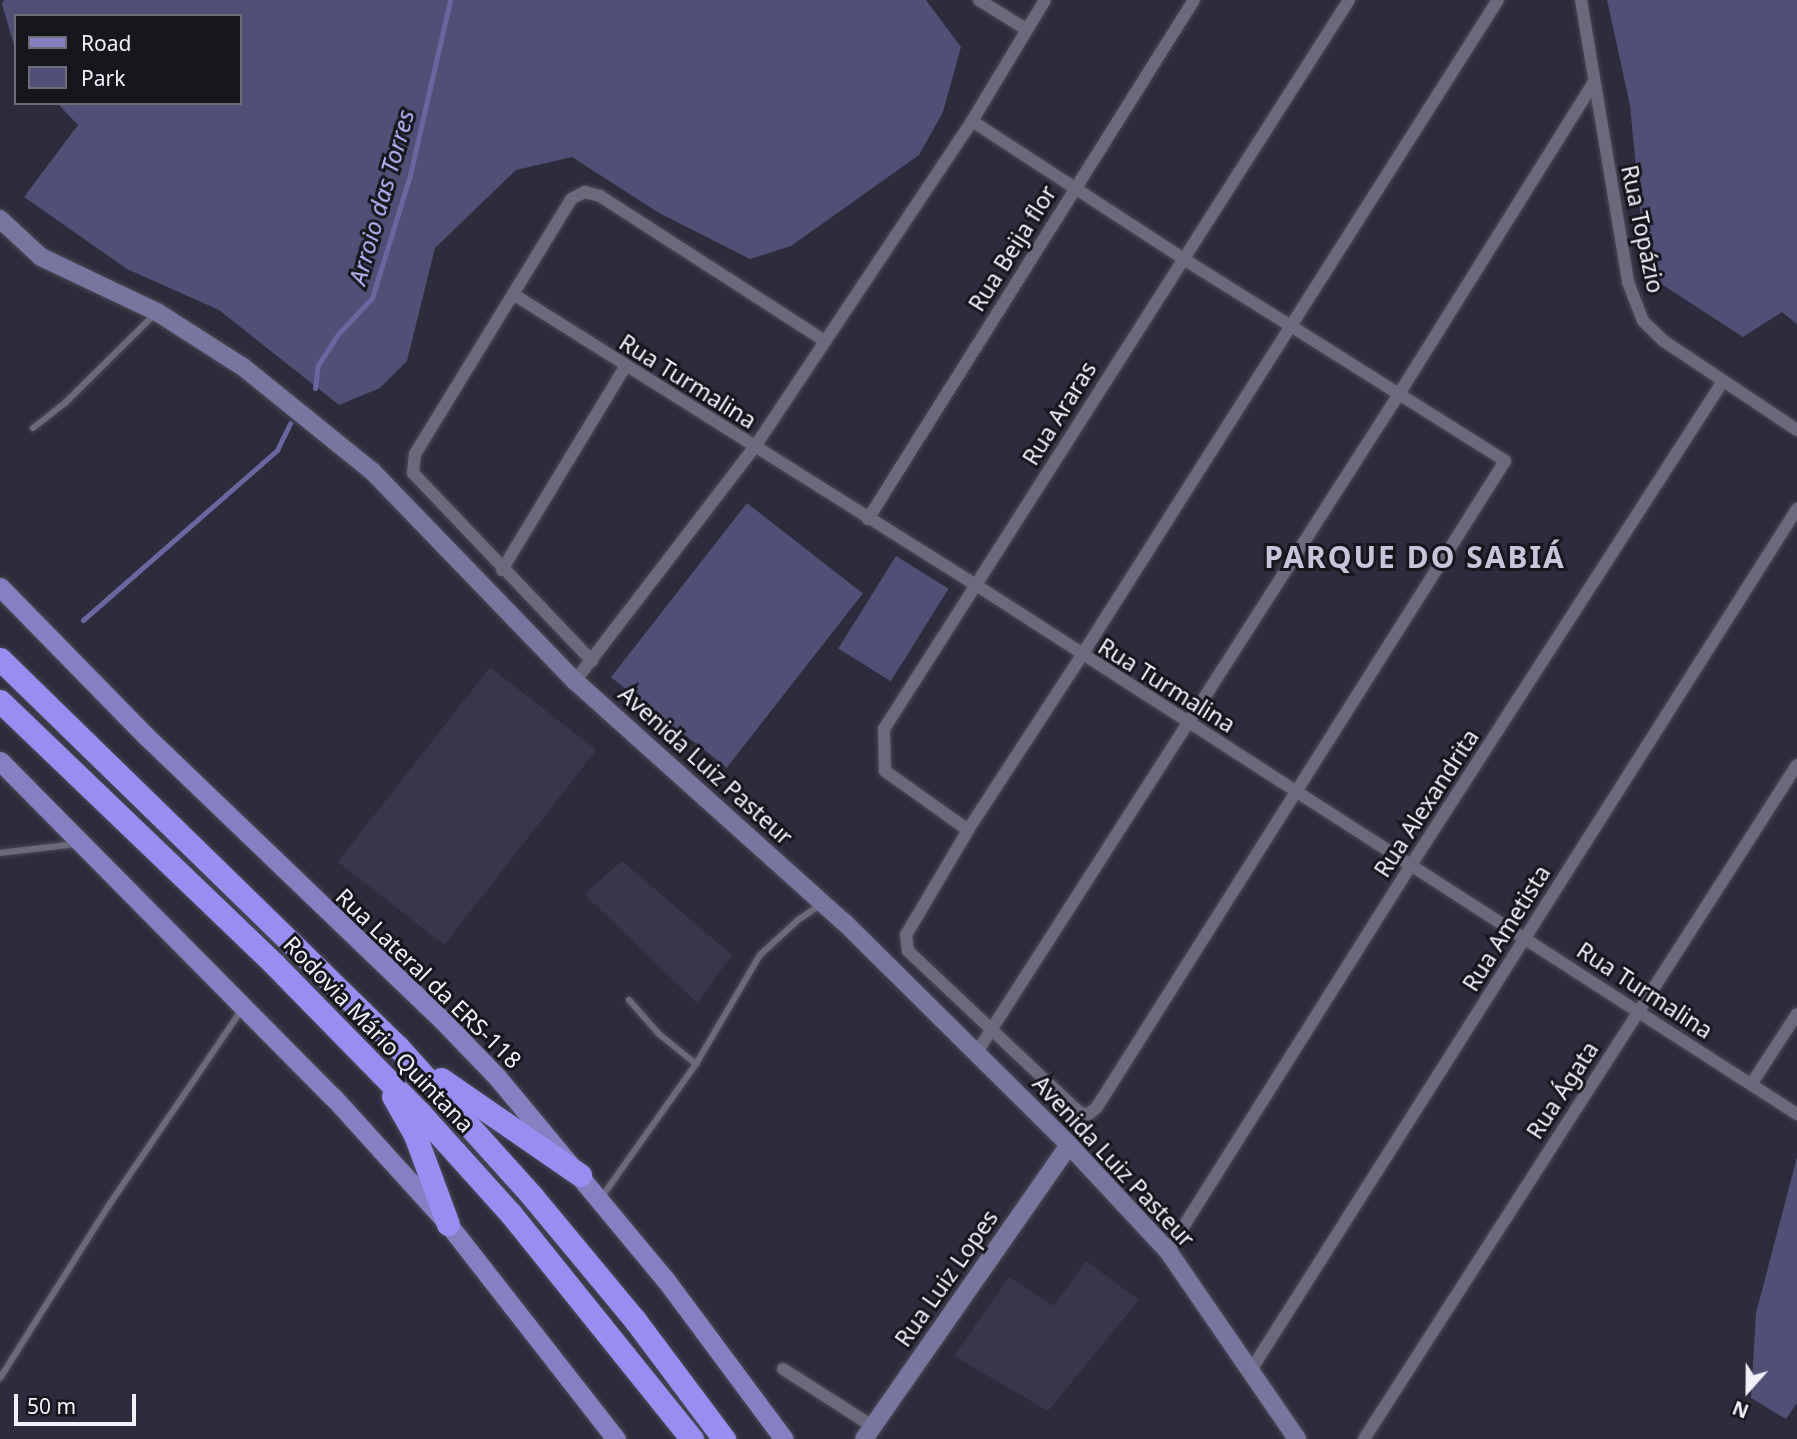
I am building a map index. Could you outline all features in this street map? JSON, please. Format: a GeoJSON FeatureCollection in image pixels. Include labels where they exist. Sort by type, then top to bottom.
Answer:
{"type":"FeatureCollection","features":[{"type":"Feature","properties":{"kind":"highway","name":"Rodovia Mário Quintana"},"geometry":{"type":"LineString","coordinates":[[0,659],[398,1047],[567,1237],[635,1320],[724,1439]]}},
{"type":"Feature","properties":{"kind":"highway","name":"Rodovia Mário Quintana"},"geometry":{"type":"LineString","coordinates":[[0,701],[275,965],[378,1069],[511,1214],[692,1439]]}},
{"type":"Feature","properties":{"kind":"highway"},"geometry":{"type":"LineString","coordinates":[[398,1047],[473,1104],[580,1175]]}},
{"type":"Feature","properties":{"kind":"highway"},"geometry":{"type":"LineString","coordinates":[[378,1069],[415,1135],[447,1224]]}},
{"type":"Feature","properties":{"kind":"main road","name":"Avenida Luiz Pasteur"},"geometry":{"type":"LineString","coordinates":[[0,219],[41,257],[158,312],[243,367],[372,471],[575,681],[824,903],[1069,1145],[1168,1251],[1297,1439]]}},
{"type":"Feature","properties":{"kind":"main road","name":"Rua Lateral da ERS-118"},"geometry":{"type":"LineString","coordinates":[[0,587],[157,747],[442,1020],[497,1077],[665,1279],[784,1439]]}},
{"type":"Feature","properties":{"kind":"main road"},"geometry":{"type":"LineString","coordinates":[[0,761],[333,1097],[447,1224],[616,1439]]}},
{"type":"Feature","properties":{"kind":"main road","name":"Rua Luiz Lopes"},"geometry":{"type":"LineString","coordinates":[[868,1432],[1069,1145]]}},
{"type":"Feature","properties":{"kind":"street"},"geometry":{"type":"LineString","coordinates":[[979,0],[1026,29]]}},
{"type":"Feature","properties":{"kind":"street"},"geometry":{"type":"LineString","coordinates":[[575,681],[754,448],[972,121],[1045,0]]}},
{"type":"Feature","properties":{"kind":"street","name":"Rua Beija flor"},"geometry":{"type":"LineString","coordinates":[[867,519],[1194,0]]}},
{"type":"Feature","properties":{"kind":"street","name":"Rua Araras"},"geometry":{"type":"LineString","coordinates":[[968,830],[885,771],[884,729],[1349,0]]}},
{"type":"Feature","properties":{"kind":"street"},"geometry":{"type":"LineString","coordinates":[[972,121],[1182,258],[1291,326],[1505,461],[1097,1107],[1089,1114],[1080,1114],[908,951],[906,935],[968,830],[1082,655],[1291,326],[1498,0]]}},
{"type":"Feature","properties":{"kind":"street","name":"Rua Topázio"},"geometry":{"type":"LineString","coordinates":[[1581,0],[1628,282],[1643,321],[1664,341],[1797,430]]}},
{"type":"Feature","properties":{"kind":"street"},"geometry":{"type":"LineString","coordinates":[[977,1052],[1399,394],[1593,84]]}},
{"type":"Feature","properties":{"kind":"street"},"geometry":{"type":"LineString","coordinates":[[593,661],[502,570],[414,473],[415,454],[571,200],[585,191],[600,196],[825,341]]}},
{"type":"Feature","properties":{"kind":"street","name":"Rua Turmalina"},"geometry":{"type":"LineString","coordinates":[[513,294],[1525,936],[1797,1114]]}},
{"type":"Feature","properties":{"kind":"street"},"geometry":{"type":"LineString","coordinates":[[502,570],[625,367]]}},
{"type":"Feature","properties":{"kind":"street","name":"Rua Alexandrita"},"geometry":{"type":"LineString","coordinates":[[1168,1251],[1411,865],[1723,381]]}},
{"type":"Feature","properties":{"kind":"street","name":"Rua Ametista"},"geometry":{"type":"LineString","coordinates":[[1251,1370],[1797,509]]}},
{"type":"Feature","properties":{"kind":"street","name":"Rua Ágata"},"geometry":{"type":"LineString","coordinates":[[1364,1439],[1797,765]]}},
{"type":"Feature","properties":{"kind":"street"},"geometry":{"type":"LineString","coordinates":[[1752,1083],[1797,1014]]}},
{"type":"Feature","properties":{"kind":"street"},"geometry":{"type":"LineString","coordinates":[[783,1369],[868,1432]]}},
{"type":"Feature","properties":{"kind":"lane"},"geometry":{"type":"LineString","coordinates":[[33,428],[65,403],[158,312]]}},
{"type":"Feature","properties":{"kind":"lane"},"geometry":{"type":"LineString","coordinates":[[0,853],[82,844]]}},
{"type":"Feature","properties":{"kind":"lane"},"geometry":{"type":"LineString","coordinates":[[600,1200],[696,1064],[760,955],[798,920],[824,903]]}},
{"type":"Feature","properties":{"kind":"lane"},"geometry":{"type":"LineString","coordinates":[[629,1000],[659,1034],[696,1064]]}},
{"type":"Feature","properties":{"kind":"lane"},"geometry":{"type":"LineString","coordinates":[[0,1378],[109,1205],[244,1007]]}},
{"type":"Feature","properties":{"kind":"shaded area"},"geometry":{"type":"Polygon","coordinates":[[[490,667],[596,750],[444,945],[338,862],[490,667]]]}},
{"type":"Feature","properties":{"kind":"shaded area"},"geometry":{"type":"Polygon","coordinates":[[[622,861],[732,955],[697,1003],[584,894],[622,861]]]}},
{"type":"Feature","properties":{"kind":"shaded area"},"geometry":{"type":"Polygon","coordinates":[[[1086,1261],[1139,1300],[1048,1411],[954,1356],[1009,1277],[1054,1306],[1086,1261]]]}},
{"type":"Feature","properties":{"kind":"green space"},"geometry":{"type":"Polygon","coordinates":[[[4,0],[926,0],[961,47],[943,112],[919,155],[791,246],[750,259],[659,213],[572,157],[516,170],[435,248],[407,361],[380,388],[339,405],[219,310],[127,269],[24,197],[78,125],[59,105],[242,105],[242,14],[14,14],[14,45],[2,4],[4,0]]]}},
{"type":"Feature","properties":{"kind":"green space"},"geometry":{"type":"Polygon","coordinates":[[[1607,0],[1797,0],[1797,324],[1782,312],[1743,337],[1646,274],[1630,105],[1607,0]]]}},
{"type":"Feature","properties":{"kind":"green space"},"geometry":{"type":"Polygon","coordinates":[[[747,503],[863,594],[727,768],[611,677],[747,503]]]}},
{"type":"Feature","properties":{"kind":"green space"},"geometry":{"type":"Polygon","coordinates":[[[896,556],[949,589],[891,681],[838,648],[896,556]]]}},
{"type":"Feature","properties":{"kind":"green space"},"geometry":{"type":"Polygon","coordinates":[[[1797,1157],[1797,1403],[1786,1419],[1751,1398],[1756,1313],[1797,1157]]]}},
{"type":"Feature","properties":{"kind":"waterway","name":"Arroio das Torres"},"geometry":{"type":"LineString","coordinates":[[315,388],[318,365],[339,333],[372,298],[410,175],[450,0]]}},
{"type":"Feature","properties":{"kind":"waterway","name":"Arroio das Torres"},"geometry":{"type":"LineString","coordinates":[[83,620],[277,450],[290,423]]}},
{"type":"Feature","properties":{"kind":"district","name":"PARQUE DO SABIÁ"},"geometry":{"type":"Point","coordinates":[1415,557]}}]}
